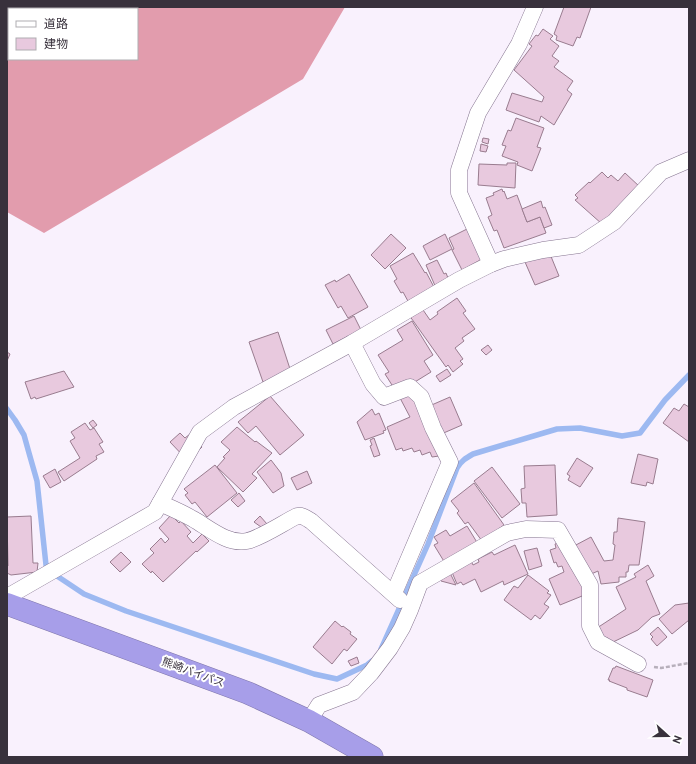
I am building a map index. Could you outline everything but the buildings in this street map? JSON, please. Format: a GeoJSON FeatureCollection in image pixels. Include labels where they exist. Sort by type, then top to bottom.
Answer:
{"type":"FeatureCollection","features":[{"type":"Feature","properties":{"kind":"highway","name":"熊崎バイパス"},"geometry":{"type":"LineString","coordinates":[[7,604],[248,693],[309,721],[372,757]]}},
{"type":"Feature","properties":{"kind":"street"},"geometry":{"type":"LineString","coordinates":[[491,264],[459,193],[459,170],[478,113],[519,44],[535,7]]}},
{"type":"Feature","properties":{"kind":"street"},"geometry":{"type":"LineString","coordinates":[[7,597],[155,512],[200,432],[234,407],[352,343],[459,280],[491,264],[504,259],[543,250],[579,246],[614,222],[660,172],[689,160]]}},
{"type":"Feature","properties":{"kind":"street"},"geometry":{"type":"LineString","coordinates":[[352,343],[373,384],[384,397],[410,386],[421,397],[433,428],[450,462],[394,593]]}},
{"type":"Feature","properties":{"kind":"street"},"geometry":{"type":"LineString","coordinates":[[160,503],[193,519],[225,538],[244,542],[256,538],[296,516],[304,517],[317,526],[394,593],[410,610]]}},
{"type":"Feature","properties":{"kind":"street"},"geometry":{"type":"LineString","coordinates":[[309,721],[319,705],[353,692],[371,673],[390,648],[402,628],[420,583],[507,533],[526,529],[558,530],[590,585],[590,626],[598,642],[638,664]]}},
{"type":"Feature","properties":{"kind":"path"},"geometry":{"type":"LineString","coordinates":[[638,664],[661,668],[689,663]]}},
{"type":"Feature","properties":{"kind":"shaded area"},"geometry":{"type":"Polygon","coordinates":[[[7,7],[345,7],[303,79],[44,233],[7,212],[7,7]]]}},
{"type":"Feature","properties":{"kind":"waterway"},"geometry":{"type":"LineString","coordinates":[[381,649],[428,544],[457,468],[466,458],[473,454],[557,429],[580,428],[622,436],[640,433],[665,400],[689,375]]}},
{"type":"Feature","properties":{"kind":"waterway"},"geometry":{"type":"LineString","coordinates":[[7,409],[24,435],[37,481],[46,565],[57,576],[84,594],[126,611],[314,674],[337,679],[367,665],[372,661]]}}]}
